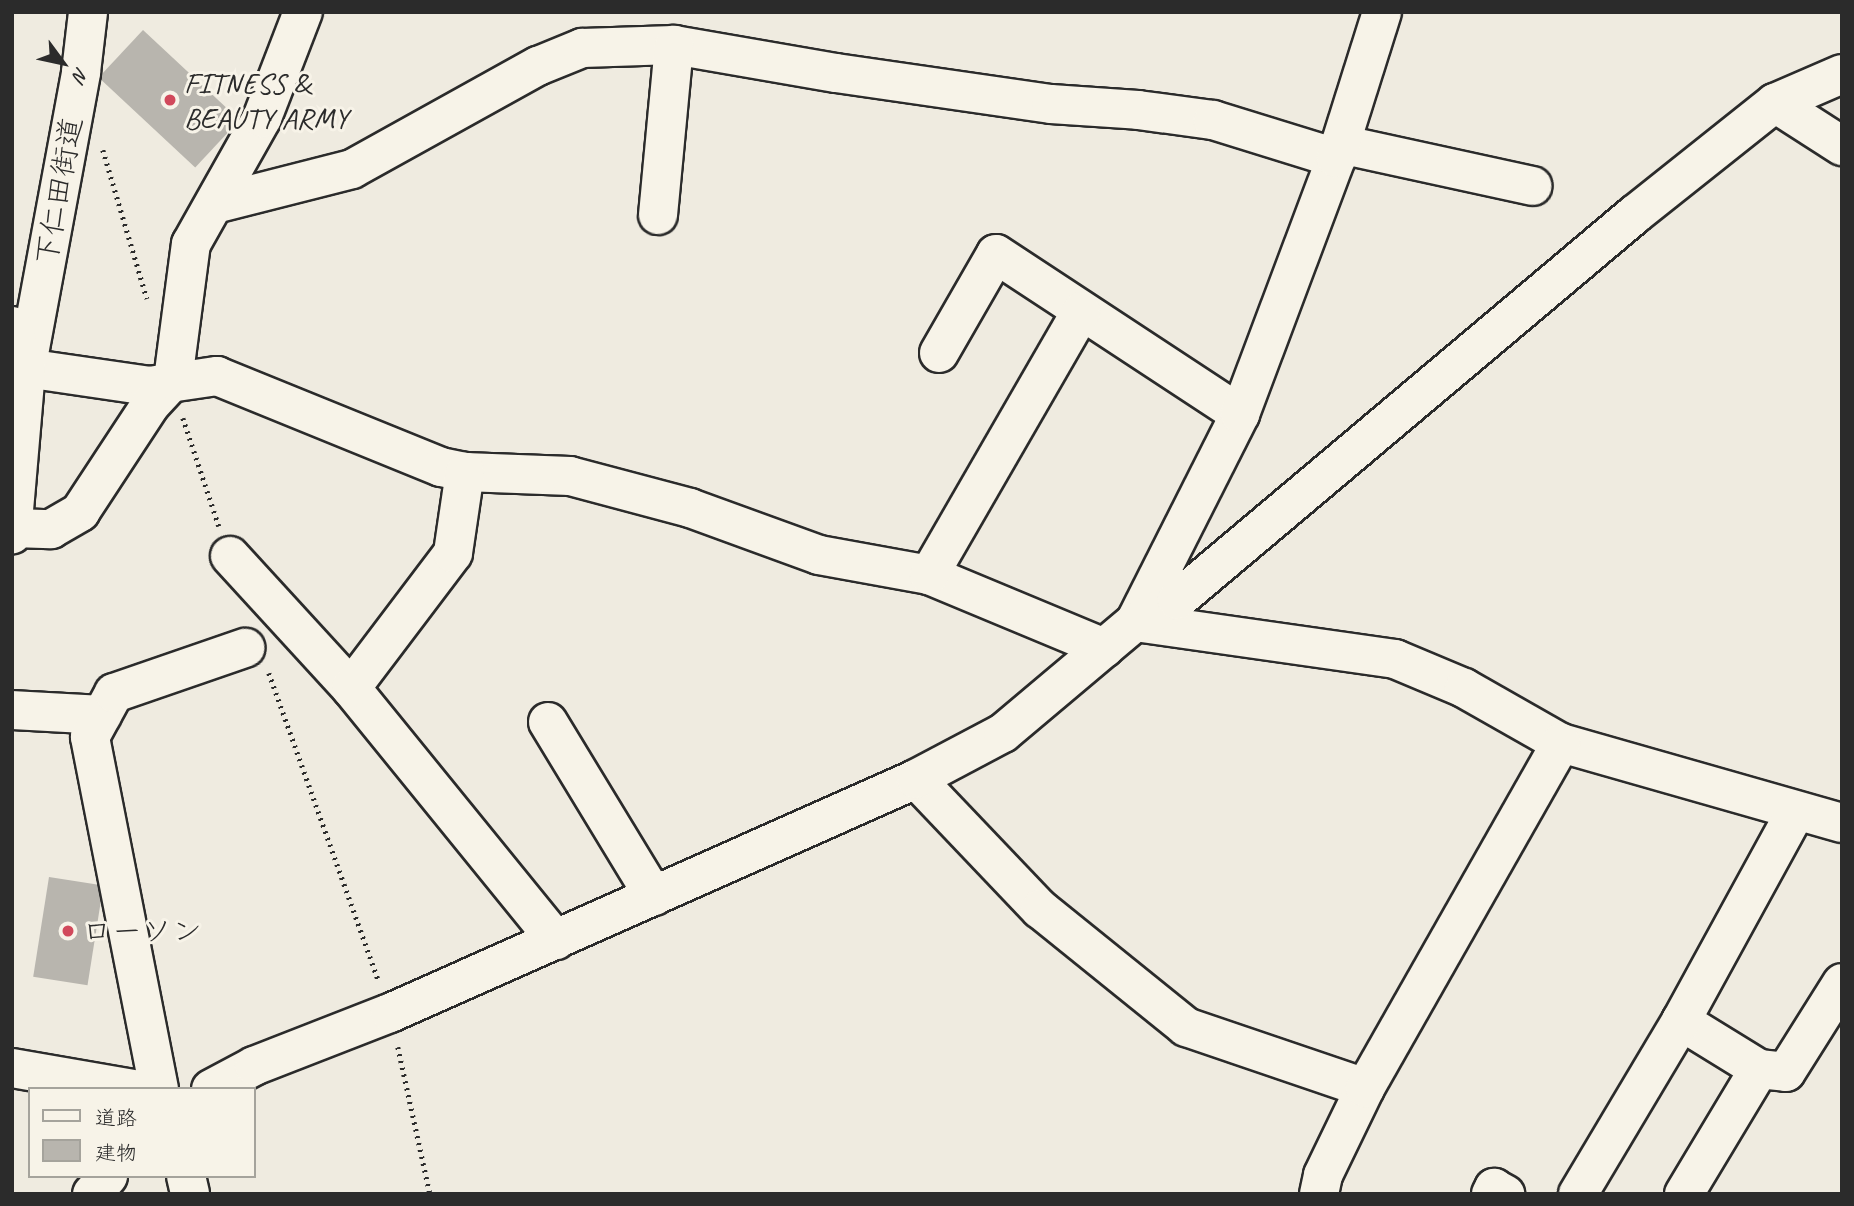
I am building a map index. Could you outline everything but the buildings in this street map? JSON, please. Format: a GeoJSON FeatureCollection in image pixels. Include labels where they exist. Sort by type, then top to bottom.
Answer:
{"type":"FeatureCollection","features":[{"type":"Feature","properties":{"kind":"street","name":"下仁田街道"},"geometry":{"type":"LineString","coordinates":[[12,534],[19,368],[81,72],[88,12]]}},
{"type":"Feature","properties":{"kind":"street"},"geometry":{"type":"LineString","coordinates":[[13,528],[51,529],[80,512],[151,404],[173,380],[191,244],[262,118],[303,12]]}},
{"type":"Feature","properties":{"kind":"street"},"geometry":{"type":"LineString","coordinates":[[1135,622],[1240,414],[1338,151],[1382,12]]}},
{"type":"Feature","properties":{"kind":"street"},"geometry":{"type":"LineString","coordinates":[[215,204],[352,169],[538,66],[582,48],[674,45],[836,74],[1051,104],[1138,110],[1213,120],[1338,151],[1532,186]]}},
{"type":"Feature","properties":{"kind":"street"},"geometry":{"type":"LineString","coordinates":[[658,215],[674,45]]}},
{"type":"Feature","properties":{"kind":"street"},"geometry":{"type":"LineString","coordinates":[[215,1087],[254,1066],[390,1013],[916,779],[1003,733],[1135,622],[1177,600],[1634,215],[1775,103],[1842,74]]}},
{"type":"Feature","properties":{"kind":"street"},"geometry":{"type":"LineString","coordinates":[[1775,103],[1842,146]]}},
{"type":"Feature","properties":{"kind":"street"},"geometry":{"type":"LineString","coordinates":[[939,353],[996,254],[1081,313],[1240,414]]}},
{"type":"Feature","properties":{"kind":"street"},"geometry":{"type":"LineString","coordinates":[[929,575],[1081,313]]}},
{"type":"Feature","properties":{"kind":"street"},"geometry":{"type":"LineString","coordinates":[[12,326],[19,368],[149,386],[173,380],[217,376],[441,467],[466,472],[570,476],[690,508],[819,555],[929,575],[1104,648]]}},
{"type":"Feature","properties":{"kind":"street"},"geometry":{"type":"LineString","coordinates":[[351,688],[453,553],[466,472]]}},
{"type":"Feature","properties":{"kind":"street"},"geometry":{"type":"LineString","coordinates":[[230,556],[351,688],[556,940]]}},
{"type":"Feature","properties":{"kind":"street"},"geometry":{"type":"LineString","coordinates":[[1135,622],[1395,660],[1464,688],[1561,743],[1842,823]]}},
{"type":"Feature","properties":{"kind":"street"},"geometry":{"type":"LineString","coordinates":[[159,1087],[90,737],[114,693],[256,657]]}},
{"type":"Feature","properties":{"kind":"street"},"geometry":{"type":"LineString","coordinates":[[12,710],[102,715]]}},
{"type":"Feature","properties":{"kind":"street"},"geometry":{"type":"LineString","coordinates":[[548,722],[654,896]]}},
{"type":"Feature","properties":{"kind":"street"},"geometry":{"type":"LineString","coordinates":[[1319,1194],[1324,1175],[1365,1088],[1561,743]]}},
{"type":"Feature","properties":{"kind":"street"},"geometry":{"type":"LineString","coordinates":[[916,779],[1040,909],[1186,1027],[1365,1088]]}},
{"type":"Feature","properties":{"kind":"street"},"geometry":{"type":"LineString","coordinates":[[1578,1194],[1681,1021],[1796,811]]}},
{"type":"Feature","properties":{"kind":"street"},"geometry":{"type":"LineString","coordinates":[[1681,1021],[1759,1069],[1786,1072],[1842,984]]}},
{"type":"Feature","properties":{"kind":"street"},"geometry":{"type":"LineString","coordinates":[[12,1068],[121,1087]]}},
{"type":"Feature","properties":{"kind":"street"},"geometry":{"type":"LineString","coordinates":[[1684,1194],[1759,1069]]}},
{"type":"Feature","properties":{"kind":"street"},"geometry":{"type":"LineString","coordinates":[[92,1194],[106,1178]]}},
{"type":"Feature","properties":{"kind":"street"},"geometry":{"type":"LineString","coordinates":[[1491,1194],[1494,1188],[1505,1194]]}},
{"type":"Feature","properties":{"kind":"path"},"geometry":{"type":"LineString","coordinates":[[100,138],[149,303]]}},
{"type":"Feature","properties":{"kind":"path"},"geometry":{"type":"LineString","coordinates":[[173,380],[176,398],[230,556]]}},
{"type":"Feature","properties":{"kind":"path"},"geometry":{"type":"LineString","coordinates":[[256,657],[390,1013],[430,1194]]}},
{"type":"Feature","properties":{"kind":"place","name":"FITNESS & BEAUTY ARMY"},"geometry":{"type":"Point","coordinates":[170,100]}},
{"type":"Feature","properties":{"kind":"place","name":"ローソン"},"geometry":{"type":"Point","coordinates":[68,931]}}]}
